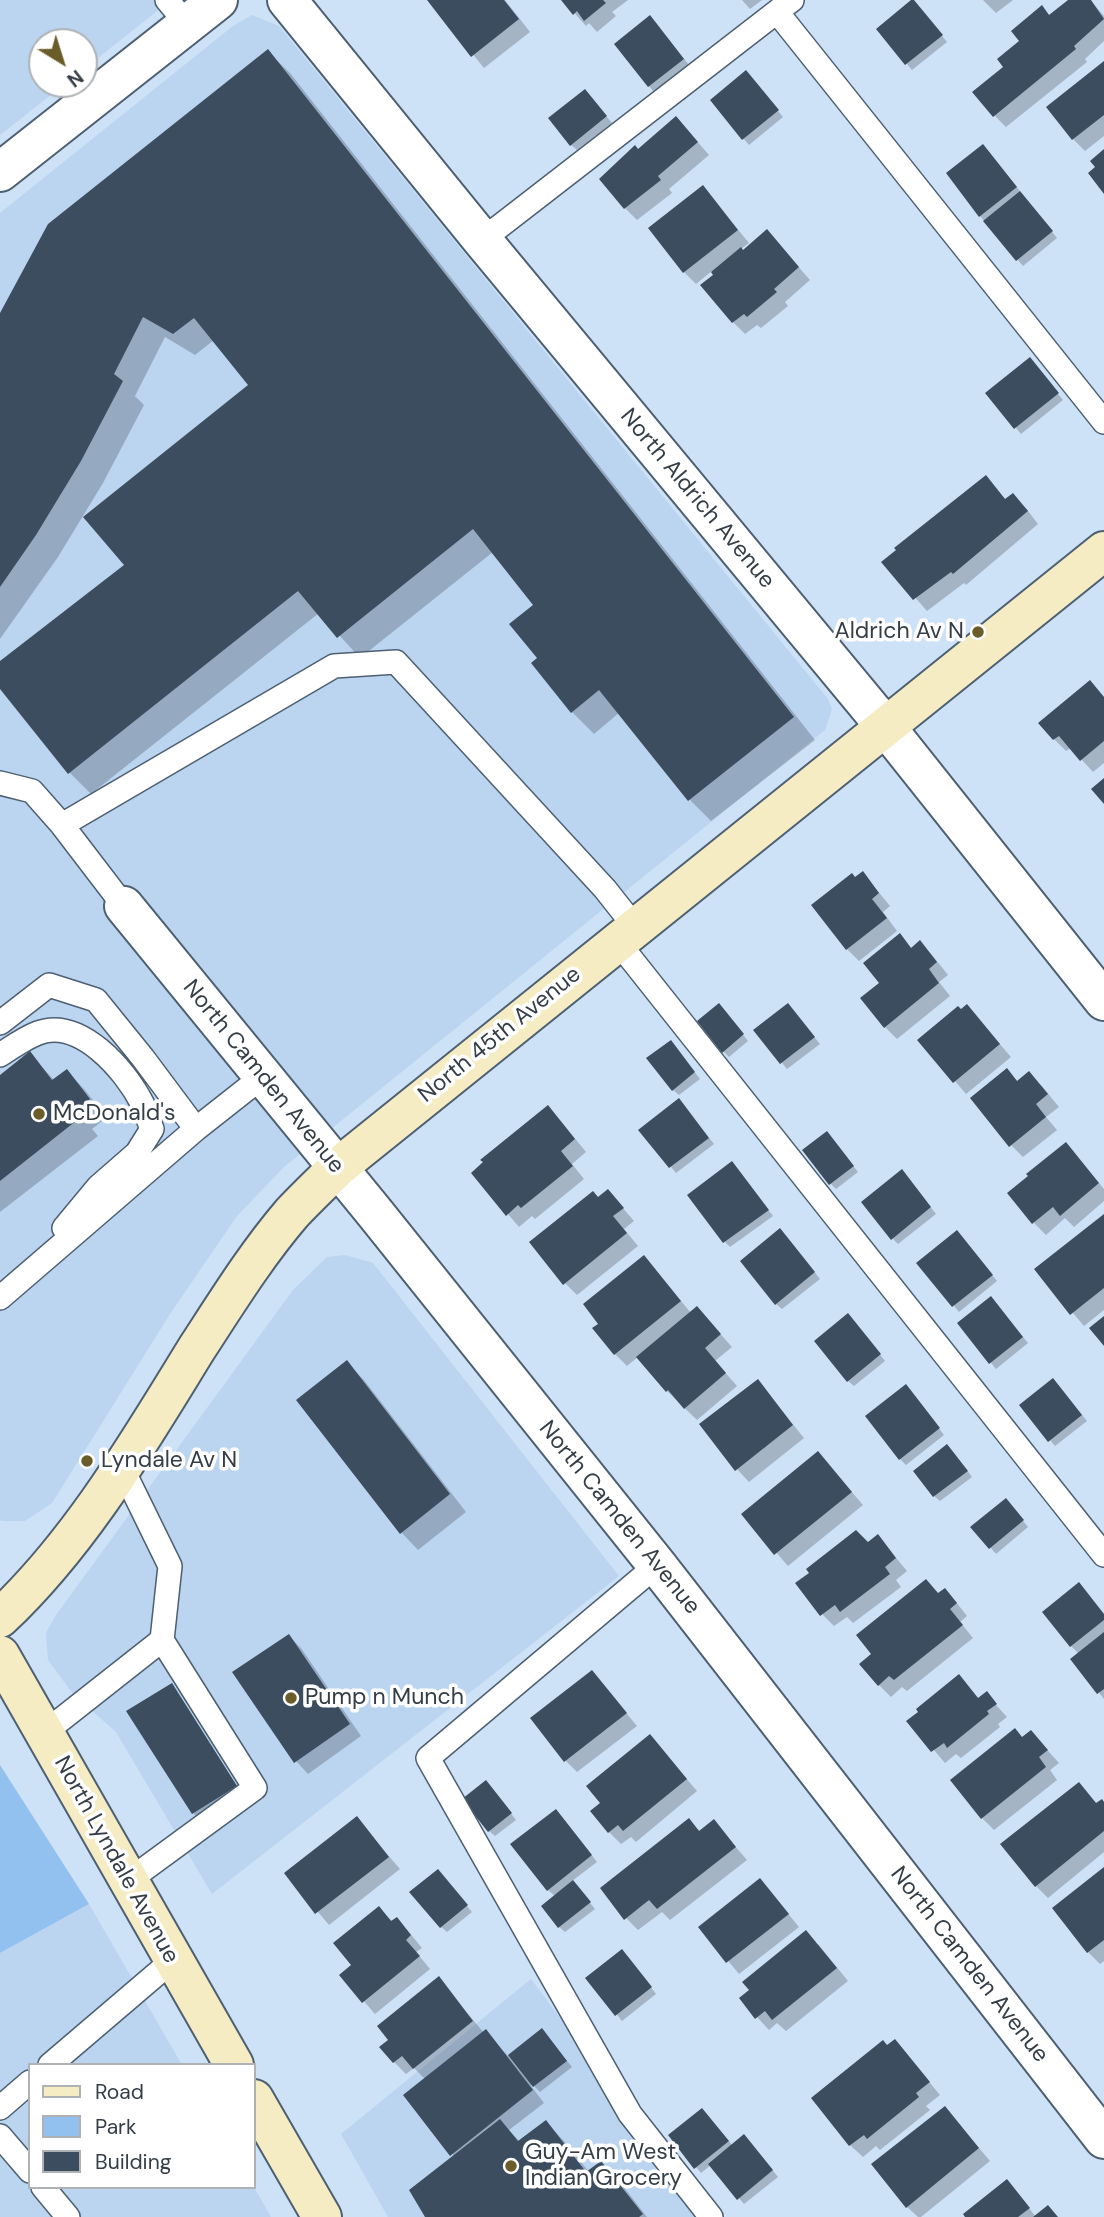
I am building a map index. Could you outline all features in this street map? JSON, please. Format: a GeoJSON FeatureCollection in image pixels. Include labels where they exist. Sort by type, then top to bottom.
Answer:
{"type":"FeatureCollection","features":[{"type":"Feature","properties":{"kind":"street"},"geometry":{"type":"LineString","coordinates":[[0,172],[177,12],[218,0]]}},
{"type":"Feature","properties":{"kind":"street","name":"North Aldrich Avenue"},"geometry":{"type":"LineString","coordinates":[[287,0],[885,726],[1104,1001]]}},
{"type":"Feature","properties":{"kind":"street","name":"North 45th Avenue"},"geometry":{"type":"LineString","coordinates":[[0,1618],[35,1583],[122,1468],[246,1273],[292,1214],[337,1168],[1104,551]]}},
{"type":"Feature","properties":{"kind":"street","name":"North Camden Avenue"},"geometry":{"type":"LineString","coordinates":[[124,906],[657,1565],[1104,2138]]}},
{"type":"Feature","properties":{"kind":"street","name":"North Lyndale Avenue"},"geometry":{"type":"LineString","coordinates":[[0,1655],[233,2063]]}},
{"type":"Feature","properties":{"kind":"street"},"geometry":{"type":"LineString","coordinates":[[256,2102],[322,2217]]}},
{"type":"Feature","properties":{"kind":"lane"},"geometry":{"type":"LineString","coordinates":[[482,240],[785,6],[1104,422]]}},
{"type":"Feature","properties":{"kind":"lane"},"geometry":{"type":"LineString","coordinates":[[62,825],[334,666],[396,662],[605,889],[626,934],[1104,1555]]}},
{"type":"Feature","properties":{"kind":"lane"},"geometry":{"type":"LineString","coordinates":[[0,783],[32,791],[62,825],[124,906]]}},
{"type":"Feature","properties":{"kind":"lane"},"geometry":{"type":"LineString","coordinates":[[0,1023],[48,985],[96,1000],[196,1129]]}},
{"type":"Feature","properties":{"kind":"lane"},"geometry":{"type":"LineString","coordinates":[[0,1055],[39,1032],[68,1030],[92,1043],[121,1071],[142,1103],[152,1129],[137,1153],[98,1187],[9,1291]]}},
{"type":"Feature","properties":{"kind":"lane"},"geometry":{"type":"LineString","coordinates":[[9,1291],[196,1129],[262,1077]]}},
{"type":"Feature","properties":{"kind":"lane"},"geometry":{"type":"LineString","coordinates":[[122,1468],[170,1566],[162,1640],[255,1788],[128,1881]]}},
{"type":"Feature","properties":{"kind":"lane"},"geometry":{"type":"LineString","coordinates":[[657,1565],[428,1758],[630,2114],[710,2217]]}},
{"type":"Feature","properties":{"kind":"lane"},"geometry":{"type":"LineString","coordinates":[[44,1733],[162,1640]]}},
{"type":"Feature","properties":{"kind":"lane"},"geometry":{"type":"LineString","coordinates":[[52,2063],[173,1960]]}},
{"type":"Feature","properties":{"kind":"lane"},"geometry":{"type":"LineString","coordinates":[[0,2108],[28,2084]]}},
{"type":"Feature","properties":{"kind":"lane"},"geometry":{"type":"LineString","coordinates":[[0,2136],[28,2169]]}},
{"type":"Feature","properties":{"kind":"lane"},"geometry":{"type":"LineString","coordinates":[[45,2189],[68,2217]]}},
{"type":"Feature","properties":{"kind":"shaded area"},"geometry":{"type":"Polygon","coordinates":[[[0,0],[171,0],[98,58],[98,28],[28,28],[28,98],[47,98],[0,135],[0,0]]]}},
{"type":"Feature","properties":{"kind":"shaded area"},"geometry":{"type":"Polygon","coordinates":[[[252,15],[279,26],[828,699],[832,709],[825,730],[284,1167],[237,1216],[170,1314],[52,1503],[25,1521],[2,1521],[0,213],[233,26],[252,15]]]}},
{"type":"Feature","properties":{"kind":"shaded area"},"geometry":{"type":"Polygon","coordinates":[[[345,1255],[373,1263],[619,1576],[212,1894],[116,1732],[73,1694],[48,1660],[46,1633],[56,1615],[293,1290],[327,1257],[345,1255]]]}},
{"type":"Feature","properties":{"kind":"shaded area"},"geometry":{"type":"Polygon","coordinates":[[[89,1904],[181,2063],[28,2063],[28,2189],[255,2189],[271,2217],[0,2217],[0,1953],[89,1904]]]}},
{"type":"Feature","properties":{"kind":"shaded area"},"geometry":{"type":"Polygon","coordinates":[[[531,1979],[709,2217],[388,2217],[341,2134],[531,1979]]]}},
{"type":"Feature","properties":{"kind":"green space"},"geometry":{"type":"Polygon","coordinates":[[[0,1765],[89,1904],[0,1953],[0,1765]]]}},
{"type":"Feature","properties":{"kind":"building"},"geometry":{"type":"Polygon","coordinates":[[[427,0],[504,0],[519,19],[471,57],[427,0]]]}},
{"type":"Feature","properties":{"kind":"building"},"geometry":{"type":"Polygon","coordinates":[[[561,0],[603,0],[606,3],[584,21],[577,11],[573,15],[561,0]]]}},
{"type":"Feature","properties":{"kind":"building"},"geometry":{"type":"Polygon","coordinates":[[[914,0],[943,35],[905,65],[876,29],[914,0]]]}},
{"type":"Feature","properties":{"kind":"building"},"geometry":{"type":"Polygon","coordinates":[[[1068,0],[1091,0],[1104,19],[1074,46],[1076,49],[993,117],[972,92],[1003,67],[997,59],[1019,41],[1011,31],[1042,5],[1049,15],[1068,0]]]}},
{"type":"Feature","properties":{"kind":"building"},"geometry":{"type":"Polygon","coordinates":[[[650,15],[684,59],[648,87],[614,44],[650,15]]]}},
{"type":"Feature","properties":{"kind":"building"},"geometry":{"type":"Polygon","coordinates":[[[268,49],[794,717],[688,801],[599,690],[571,713],[531,663],[537,658],[509,624],[533,605],[473,529],[337,638],[298,591],[68,774],[0,689],[0,661],[124,565],[83,517],[248,385],[194,318],[173,334],[143,317],[114,374],[123,381],[81,461],[36,535],[0,587],[0,313],[48,224],[268,49]]]}},
{"type":"Feature","properties":{"kind":"building"},"geometry":{"type":"Polygon","coordinates":[[[1104,61],[1104,115],[1072,140],[1046,107],[1104,61]]]}},
{"type":"Feature","properties":{"kind":"building"},"geometry":{"type":"Polygon","coordinates":[[[746,70],[779,110],[742,140],[710,100],[746,70]]]}},
{"type":"Feature","properties":{"kind":"building"},"geometry":{"type":"Polygon","coordinates":[[[585,89],[607,116],[570,146],[548,118],[585,89]]]}},
{"type":"Feature","properties":{"kind":"building"},"geometry":{"type":"Polygon","coordinates":[[[676,116],[698,142],[658,176],[661,180],[624,209],[599,179],[635,145],[638,149],[676,116]]]}},
{"type":"Feature","properties":{"kind":"building"},"geometry":{"type":"Polygon","coordinates":[[[983,144],[1017,187],[979,217],[946,173],[983,144]]]}},
{"type":"Feature","properties":{"kind":"building"},"geometry":{"type":"Polygon","coordinates":[[[1104,149],[1104,194],[1088,173],[1095,167],[1090,161],[1104,149]]]}},
{"type":"Feature","properties":{"kind":"building"},"geometry":{"type":"Polygon","coordinates":[[[703,185],[738,230],[683,273],[648,228],[703,185]]]}},
{"type":"Feature","properties":{"kind":"building"},"geometry":{"type":"Polygon","coordinates":[[[1020,191],[1053,231],[1016,261],[983,221],[1020,191]]]}},
{"type":"Feature","properties":{"kind":"building"},"geometry":{"type":"Polygon","coordinates":[[[767,229],[799,267],[774,289],[777,292],[747,317],[744,314],[732,323],[700,285],[713,275],[711,272],[767,229]]]}},
{"type":"Feature","properties":{"kind":"building"},"geometry":{"type":"Polygon","coordinates":[[[1030,357],[1059,393],[1014,429],[985,393],[1030,357]]]}},
{"type":"Feature","properties":{"kind":"building"},"geometry":{"type":"Polygon","coordinates":[[[986,475],[1005,499],[1013,493],[1028,511],[953,574],[951,572],[913,600],[881,562],[896,550],[894,548],[986,475]]]}},
{"type":"Feature","properties":{"kind":"building"},"geometry":{"type":"Polygon","coordinates":[[[1090,680],[1104,697],[1104,741],[1080,761],[1059,736],[1053,740],[1038,723],[1090,680]]]}},
{"type":"Feature","properties":{"kind":"building"},"geometry":{"type":"Polygon","coordinates":[[[1104,778],[1104,804],[1091,789],[1104,778]]]}},
{"type":"Feature","properties":{"kind":"building"},"geometry":{"type":"Polygon","coordinates":[[[863,871],[879,893],[872,899],[887,918],[846,950],[811,905],[852,873],[855,877],[863,871]]]}},
{"type":"Feature","properties":{"kind":"building"},"geometry":{"type":"Polygon","coordinates":[[[900,933],[911,948],[920,940],[937,962],[929,969],[939,983],[884,1028],[860,998],[879,983],[863,963],[900,933]]]}},
{"type":"Feature","properties":{"kind":"building"},"geometry":{"type":"Polygon","coordinates":[[[719,1003],[744,1034],[722,1053],[697,1021],[719,1003]]]}},
{"type":"Feature","properties":{"kind":"building"},"geometry":{"type":"Polygon","coordinates":[[[788,1003],[815,1037],[780,1064],[753,1030],[788,1003]]]}},
{"type":"Feature","properties":{"kind":"building"},"geometry":{"type":"Polygon","coordinates":[[[967,1004],[1000,1044],[953,1083],[917,1040],[958,1006],[961,1009],[967,1004]]]}},
{"type":"Feature","properties":{"kind":"building"},"geometry":{"type":"Polygon","coordinates":[[[671,1040],[695,1072],[672,1091],[646,1058],[671,1040]]]}},
{"type":"Feature","properties":{"kind":"building","name":"McDonald's"},"geometry":{"type":"Polygon","coordinates":[[[30,1051],[52,1080],[67,1069],[90,1099],[76,1110],[81,1117],[0,1181],[0,1075],[30,1051]]]}},
{"type":"Feature","properties":{"kind":"building"},"geometry":{"type":"Polygon","coordinates":[[[1007,1068],[1017,1081],[1029,1071],[1048,1094],[1036,1104],[1046,1117],[1009,1147],[970,1098],[1007,1068]]]}},
{"type":"Feature","properties":{"kind":"building"},"geometry":{"type":"Polygon","coordinates":[[[679,1098],[709,1138],[669,1168],[638,1130],[679,1098]]]}},
{"type":"Feature","properties":{"kind":"building"},"geometry":{"type":"Polygon","coordinates":[[[548,1105],[575,1139],[561,1151],[573,1166],[521,1208],[518,1205],[506,1216],[471,1173],[483,1162],[480,1160],[548,1105]]]}},
{"type":"Feature","properties":{"kind":"building"},"geometry":{"type":"Polygon","coordinates":[[[827,1131],[854,1166],[829,1185],[802,1150],[827,1131]]]}},
{"type":"Feature","properties":{"kind":"building"},"geometry":{"type":"Polygon","coordinates":[[[1066,1142],[1099,1183],[1060,1216],[1053,1207],[1032,1224],[1007,1193],[1066,1142]]]}},
{"type":"Feature","properties":{"kind":"building"},"geometry":{"type":"Polygon","coordinates":[[[732,1161],[769,1210],[723,1243],[687,1195],[732,1161]]]}},
{"type":"Feature","properties":{"kind":"building"},"geometry":{"type":"Polygon","coordinates":[[[902,1169],[931,1207],[891,1240],[861,1202],[902,1169]]]}},
{"type":"Feature","properties":{"kind":"building"},"geometry":{"type":"Polygon","coordinates":[[[608,1189],[624,1208],[613,1216],[627,1233],[563,1285],[529,1242],[593,1191],[598,1197],[608,1189]]]}},
{"type":"Feature","properties":{"kind":"building"},"geometry":{"type":"Polygon","coordinates":[[[1104,1214],[1104,1288],[1070,1315],[1034,1269],[1104,1214]]]}},
{"type":"Feature","properties":{"kind":"building"},"geometry":{"type":"Polygon","coordinates":[[[780,1228],[815,1272],[775,1305],[740,1261],[780,1228]]]}},
{"type":"Feature","properties":{"kind":"building"},"geometry":{"type":"Polygon","coordinates":[[[957,1230],[993,1275],[952,1307],[916,1263],[957,1230]]]}},
{"type":"Feature","properties":{"kind":"building"},"geometry":{"type":"Polygon","coordinates":[[[644,1255],[681,1301],[614,1355],[592,1328],[598,1324],[583,1304],[644,1255]]]}},
{"type":"Feature","properties":{"kind":"building"},"geometry":{"type":"Polygon","coordinates":[[[991,1296],[1023,1337],[989,1364],[957,1323],[991,1296]]]}},
{"type":"Feature","properties":{"kind":"building"},"geometry":{"type":"Polygon","coordinates":[[[697,1306],[721,1334],[705,1348],[726,1373],[684,1409],[636,1357],[697,1306]]]}},
{"type":"Feature","properties":{"kind":"building"},"geometry":{"type":"Polygon","coordinates":[[[848,1313],[881,1354],[847,1382],[814,1341],[848,1313]]]}},
{"type":"Feature","properties":{"kind":"building"},"geometry":{"type":"Polygon","coordinates":[[[1104,1316],[1104,1346],[1089,1328],[1104,1316]]]}},
{"type":"Feature","properties":{"kind":"building"},"geometry":{"type":"Polygon","coordinates":[[[347,1360],[450,1494],[400,1534],[296,1400],[347,1360]]]}},
{"type":"Feature","properties":{"kind":"building"},"geometry":{"type":"Polygon","coordinates":[[[1053,1378],[1082,1415],[1048,1442],[1019,1405],[1053,1378]]]}},
{"type":"Feature","properties":{"kind":"building"},"geometry":{"type":"Polygon","coordinates":[[[758,1379],[793,1425],[735,1471],[699,1424],[758,1379]]]}},
{"type":"Feature","properties":{"kind":"building"},"geometry":{"type":"Polygon","coordinates":[[[906,1384],[940,1428],[899,1460],[865,1416],[906,1384]]]}},
{"type":"Feature","properties":{"kind":"building"},"geometry":{"type":"Polygon","coordinates":[[[947,1444],[968,1471],[933,1497],[913,1471],[947,1444]]]}},
{"type":"Feature","properties":{"kind":"building"},"geometry":{"type":"Polygon","coordinates":[[[818,1451],[852,1492],[774,1555],[741,1514],[818,1451]]]}},
{"type":"Feature","properties":{"kind":"building"},"geometry":{"type":"Polygon","coordinates":[[[1006,1498],[1024,1520],[989,1549],[970,1527],[1006,1498]]]}},
{"type":"Feature","properties":{"kind":"building"},"geometry":{"type":"Polygon","coordinates":[[[856,1530],[868,1542],[878,1534],[896,1558],[885,1567],[890,1574],[840,1612],[835,1605],[820,1616],[795,1583],[809,1573],[806,1569],[856,1530]]]}},
{"type":"Feature","properties":{"kind":"building"},"geometry":{"type":"Polygon","coordinates":[[[926,1579],[938,1593],[945,1588],[957,1603],[950,1609],[963,1625],[894,1680],[889,1676],[878,1686],[859,1664],[871,1654],[856,1635],[926,1579]]]}},
{"type":"Feature","properties":{"kind":"building"},"geometry":{"type":"Polygon","coordinates":[[[1079,1582],[1104,1614],[1104,1620],[1070,1647],[1042,1612],[1079,1582]]]}},
{"type":"Feature","properties":{"kind":"building"},"geometry":{"type":"Polygon","coordinates":[[[1104,1632],[1104,1689],[1097,1694],[1070,1659],[1104,1632]]]}},
{"type":"Feature","properties":{"kind":"building","name":"Pump n Munch"},"geometry":{"type":"Polygon","coordinates":[[[289,1634],[350,1724],[294,1763],[232,1672],[289,1634]]]}},
{"type":"Feature","properties":{"kind":"building"},"geometry":{"type":"Polygon","coordinates":[[[592,1670],[627,1713],[564,1762],[530,1718],[592,1670]]]}},
{"type":"Feature","properties":{"kind":"building"},"geometry":{"type":"Polygon","coordinates":[[[959,1674],[978,1698],[987,1691],[997,1704],[987,1711],[989,1714],[947,1748],[944,1743],[931,1752],[906,1721],[918,1712],[916,1709],[959,1674]]]}},
{"type":"Feature","properties":{"kind":"building"},"geometry":{"type":"Polygon","coordinates":[[[172,1683],[237,1786],[192,1814],[126,1711],[172,1683]]]}},
{"type":"Feature","properties":{"kind":"building"},"geometry":{"type":"Polygon","coordinates":[[[1015,1728],[1022,1737],[1031,1730],[1048,1750],[1039,1757],[1046,1767],[981,1819],[950,1780],[1015,1728]]]}},
{"type":"Feature","properties":{"kind":"building"},"geometry":{"type":"Polygon","coordinates":[[[650,1734],[687,1779],[623,1831],[618,1825],[608,1833],[590,1811],[600,1803],[586,1786],[650,1734]]]}},
{"type":"Feature","properties":{"kind":"building"},"geometry":{"type":"Polygon","coordinates":[[[486,1780],[512,1813],[488,1832],[462,1799],[486,1780]]]}},
{"type":"Feature","properties":{"kind":"building"},"geometry":{"type":"Polygon","coordinates":[[[1079,1782],[1096,1803],[1102,1799],[1104,1802],[1104,1831],[1035,1887],[1000,1844],[1079,1782]]]}},
{"type":"Feature","properties":{"kind":"building"},"geometry":{"type":"Polygon","coordinates":[[[556,1809],[592,1855],[547,1891],[510,1844],[556,1809]]]}},
{"type":"Feature","properties":{"kind":"building"},"geometry":{"type":"Polygon","coordinates":[[[357,1816],[389,1857],[315,1914],[284,1873],[357,1816]]]}},
{"type":"Feature","properties":{"kind":"building"},"geometry":{"type":"Polygon","coordinates":[[[689,1818],[699,1831],[714,1819],[736,1847],[657,1909],[649,1900],[624,1920],[600,1888],[689,1818]]]}},
{"type":"Feature","properties":{"kind":"building"},"geometry":{"type":"Polygon","coordinates":[[[1104,1867],[1104,1940],[1087,1953],[1052,1908],[1104,1867]]]}},
{"type":"Feature","properties":{"kind":"building"},"geometry":{"type":"Polygon","coordinates":[[[438,1869],[468,1905],[440,1928],[409,1892],[438,1869]]]}},
{"type":"Feature","properties":{"kind":"building"},"geometry":{"type":"Polygon","coordinates":[[[760,1878],[789,1914],[726,1963],[698,1927],[760,1878]]]}},
{"type":"Feature","properties":{"kind":"building"},"geometry":{"type":"Polygon","coordinates":[[[573,1880],[591,1902],[558,1928],[541,1906],[573,1880]]]}},
{"type":"Feature","properties":{"kind":"building"},"geometry":{"type":"Polygon","coordinates":[[[379,1906],[391,1921],[397,1917],[411,1935],[406,1940],[420,1956],[362,2003],[339,1975],[351,1965],[333,1943],[379,1906]]]}},
{"type":"Feature","properties":{"kind":"building"},"geometry":{"type":"Polygon","coordinates":[[[806,1930],[837,1968],[772,2020],[765,2011],[755,2019],[739,1998],[749,1990],[742,1982],[806,1930]]]}},
{"type":"Feature","properties":{"kind":"building"},"geometry":{"type":"Polygon","coordinates":[[[622,1949],[652,1987],[615,2016],[585,1978],[622,1949]]]}},
{"type":"Feature","properties":{"kind":"building"},"geometry":{"type":"Polygon","coordinates":[[[439,1976],[473,2021],[413,2069],[402,2056],[393,2063],[379,2047],[388,2040],[377,2026],[439,1976]]]}},
{"type":"Feature","properties":{"kind":"building"},"geometry":{"type":"Polygon","coordinates":[[[542,2028],[567,2061],[533,2087],[508,2055],[542,2028]]]}},
{"type":"Feature","properties":{"kind":"building"},"geometry":{"type":"Polygon","coordinates":[[[486,2029],[533,2090],[450,2156],[403,2095],[486,2029]]]}},
{"type":"Feature","properties":{"kind":"building"},"geometry":{"type":"Polygon","coordinates":[[[895,2039],[930,2082],[916,2093],[919,2097],[867,2139],[864,2135],[849,2146],[811,2098],[883,2040],[887,2045],[895,2039]]]}},
{"type":"Feature","properties":{"kind":"building"},"geometry":{"type":"Polygon","coordinates":[[[945,2106],[979,2148],[906,2208],[871,2164],[945,2106]]]}},
{"type":"Feature","properties":{"kind":"building"},"geometry":{"type":"Polygon","coordinates":[[[702,2108],[729,2141],[694,2169],[668,2135],[702,2108]]]}},
{"type":"Feature","properties":{"kind":"building","name":"Guy-Am West Indian Grocery"},"geometry":{"type":"Polygon","coordinates":[[[500,2119],[518,2141],[546,2120],[586,2172],[601,2161],[643,2214],[639,2217],[425,2217],[409,2190],[500,2119]]]}},
{"type":"Feature","properties":{"kind":"building"},"geometry":{"type":"Polygon","coordinates":[[[744,2134],[773,2170],[737,2200],[708,2164],[744,2134]]]}},
{"type":"Feature","properties":{"kind":"building"},"geometry":{"type":"Polygon","coordinates":[[[1007,2179],[1030,2208],[1018,2217],[965,2217],[963,2214],[1007,2179]]]}},
{"type":"Feature","properties":{"kind":"building"},"geometry":{"type":"Polygon","coordinates":[[[1048,2205],[1058,2217],[1033,2217],[1048,2205]]]}},
{"type":"Feature","properties":{"kind":"place","name":"Aldrich Av N"},"geometry":{"type":"Point","coordinates":[978,632]}},
{"type":"Feature","properties":{"kind":"place","name":"McDonald's"},"geometry":{"type":"Point","coordinates":[39,1114]}},
{"type":"Feature","properties":{"kind":"place","name":"Lyndale Av N"},"geometry":{"type":"Point","coordinates":[87,1461]}},
{"type":"Feature","properties":{"kind":"place","name":"Pump n Munch"},"geometry":{"type":"Point","coordinates":[291,1698]}},
{"type":"Feature","properties":{"kind":"place","name":"Guy-Am West Indian Grocery"},"geometry":{"type":"Point","coordinates":[511,2166]}}]}
